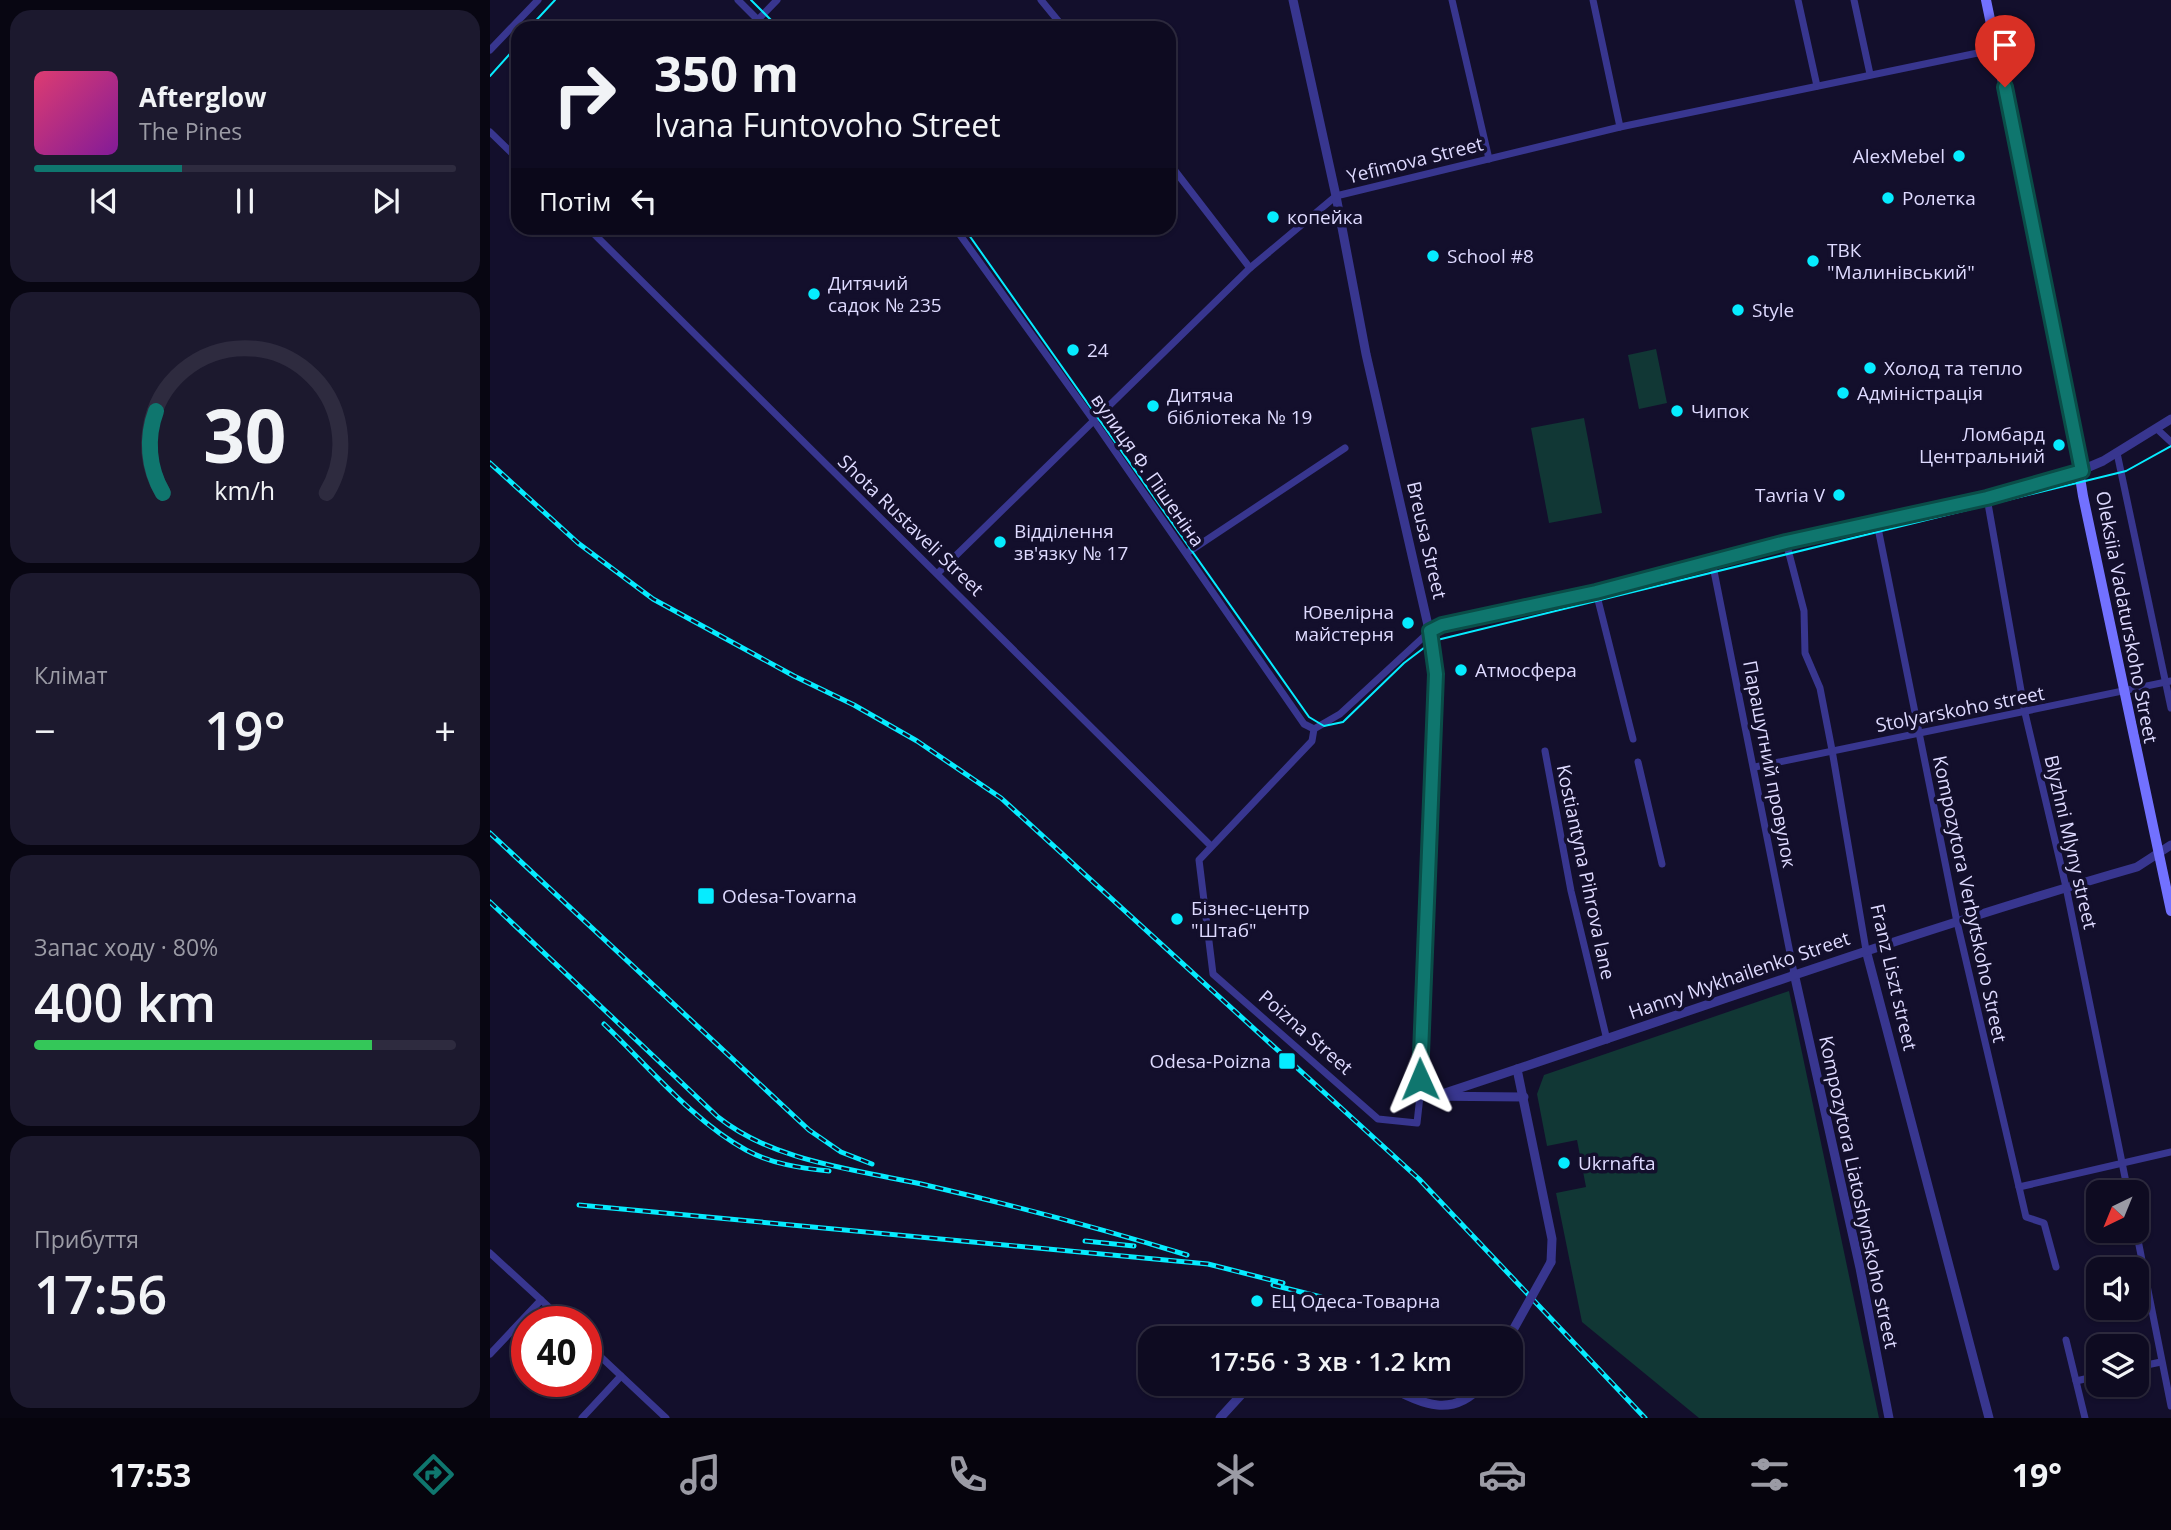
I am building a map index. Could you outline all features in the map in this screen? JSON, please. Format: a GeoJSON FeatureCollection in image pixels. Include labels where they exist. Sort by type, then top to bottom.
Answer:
{"type":"FeatureCollection","features":[{"type":"Feature","properties":{"kind":"main road","name":"Oleksiia Vadaturskoho Street"},"geometry":{"type":"LineString","coordinates":[[1986,0],[2082,471],[2083,496],[2171,911]]}},
{"type":"Feature","properties":{"kind":"street"},"geometry":{"type":"LineString","coordinates":[[518,21],[538,0]]}},
{"type":"Feature","properties":{"kind":"street"},"geometry":{"type":"LineString","coordinates":[[738,0],[758,20],[777,0]]}},
{"type":"Feature","properties":{"kind":"street"},"geometry":{"type":"LineString","coordinates":[[1041,0],[1058,21]]}},
{"type":"Feature","properties":{"kind":"street","name":"Breusa Street"},"geometry":{"type":"LineString","coordinates":[[1293,0],[1336,196],[1366,354],[1430,631],[1436,674],[1419,1046],[1420,1096]]}},
{"type":"Feature","properties":{"kind":"street"},"geometry":{"type":"LineString","coordinates":[[1452,0],[1489,159]]}},
{"type":"Feature","properties":{"kind":"street"},"geometry":{"type":"LineString","coordinates":[[1593,0],[1620,127]]}},
{"type":"Feature","properties":{"kind":"street"},"geometry":{"type":"LineString","coordinates":[[1798,0],[1817,86]]}},
{"type":"Feature","properties":{"kind":"street"},"geometry":{"type":"LineString","coordinates":[[1854,0],[1870,74]]}},
{"type":"Feature","properties":{"kind":"street"},"geometry":{"type":"LineString","coordinates":[[490,50],[511,28]]}},
{"type":"Feature","properties":{"kind":"street","name":"Yefimova Street"},"geometry":{"type":"LineString","coordinates":[[938,573],[1250,268],[1336,196],[1620,127],[1997,49]]}},
{"type":"Feature","properties":{"kind":"street"},"geometry":{"type":"LineString","coordinates":[[490,132],[511,152]]}},
{"type":"Feature","properties":{"kind":"street"},"geometry":{"type":"LineString","coordinates":[[1176,172],[1250,268]]}},
{"type":"Feature","properties":{"kind":"street","name":"Shota Rustaveli Street"},"geometry":{"type":"LineString","coordinates":[[595,235],[1211,846]]}},
{"type":"Feature","properties":{"kind":"street","name":"вулиця Ф. Пішеніна"},"geometry":{"type":"LineString","coordinates":[[959,235],[1094,421],[1304,724],[1314,729]]}},
{"type":"Feature","properties":{"kind":"street"},"geometry":{"type":"LineString","coordinates":[[1211,846],[1312,741],[1314,729],[1340,714],[1430,631],[1442,625],[1596,592],[1786,542],[1987,498],[2082,471],[2117,453],[2171,419]]}},
{"type":"Feature","properties":{"kind":"street"},"geometry":{"type":"LineString","coordinates":[[2157,429],[2171,442]]}},
{"type":"Feature","properties":{"kind":"street"},"geometry":{"type":"LineString","coordinates":[[1187,554],[1345,448]]}},
{"type":"Feature","properties":{"kind":"street"},"geometry":{"type":"LineString","coordinates":[[2117,453],[2168,682],[2171,708]]}},
{"type":"Feature","properties":{"kind":"street","name":"Blyzhni Mlyny street"},"geometry":{"type":"LineString","coordinates":[[1987,498],[2025,713],[2066,887],[2126,1180]]}},
{"type":"Feature","properties":{"kind":"street","name":"Kompozytora Verbytskoho Street"},"geometry":{"type":"LineString","coordinates":[[1877,523],[1957,922],[2026,1217],[2044,1223],[2056,1267]]}},
{"type":"Feature","properties":{"kind":"street","name":"Franz Liszt street"},"geometry":{"type":"LineString","coordinates":[[1786,542],[1804,611],[1805,653],[1820,688],[1866,950],[1989,1418]]}},
{"type":"Feature","properties":{"kind":"street","name":"Парашутний провулок"},"geometry":{"type":"LineString","coordinates":[[1712,561],[1794,973]]}},
{"type":"Feature","properties":{"kind":"street"},"geometry":{"type":"LineString","coordinates":[[1596,592],[1633,740]]}},
{"type":"Feature","properties":{"kind":"street","name":"Stolyarskoho street"},"geometry":{"type":"LineString","coordinates":[[1755,767],[2168,682]]}},
{"type":"Feature","properties":{"kind":"street","name":"Kostiantyna Pihrova lane"},"geometry":{"type":"LineString","coordinates":[[1545,751],[1571,891],[1607,1040]]}},
{"type":"Feature","properties":{"kind":"street"},"geometry":{"type":"LineString","coordinates":[[1638,762],[1662,864]]}},
{"type":"Feature","properties":{"kind":"street","name":"Hanny Mykhailenko Street"},"geometry":{"type":"LineString","coordinates":[[1436,1096],[1607,1040],[1794,973],[2137,867],[2158,856],[2171,845]]}},
{"type":"Feature","properties":{"kind":"street","name":"Poizna Street"},"geometry":{"type":"LineString","coordinates":[[1211,846],[1199,859],[1213,974],[1378,1119],[1417,1123],[1420,1096]]}},
{"type":"Feature","properties":{"kind":"street","name":"Kompozytora Liatoshynskoho street"},"geometry":{"type":"LineString","coordinates":[[1794,973],[1860,1268],[1889,1418]]}},
{"type":"Feature","properties":{"kind":"street"},"geometry":{"type":"LineString","coordinates":[[1515,1326],[1551,1262],[1552,1239],[1517,1069]]}},
{"type":"Feature","properties":{"kind":"street","name":"Hanny Mykhailenko Street"},"geometry":{"type":"LineString","coordinates":[[1420,1096],[1524,1097]]}},
{"type":"Feature","properties":{"kind":"street"},"geometry":{"type":"LineString","coordinates":[[2019,1187],[2171,1152]]}},
{"type":"Feature","properties":{"kind":"street"},"geometry":{"type":"LineString","coordinates":[[2138,1243],[2171,1406]]}},
{"type":"Feature","properties":{"kind":"street"},"geometry":{"type":"LineString","coordinates":[[490,1253],[548,1306]]}},
{"type":"Feature","properties":{"kind":"street"},"geometry":{"type":"LineString","coordinates":[[490,1354],[541,1300]]}},
{"type":"Feature","properties":{"kind":"street"},"geometry":{"type":"LineString","coordinates":[[2066,1340],[2085,1418]]}},
{"type":"Feature","properties":{"kind":"street"},"geometry":{"type":"LineString","coordinates":[[602,1358],[666,1418]]}},
{"type":"Feature","properties":{"kind":"street"},"geometry":{"type":"LineString","coordinates":[[2149,1364],[2161,1362]]}},
{"type":"Feature","properties":{"kind":"street"},"geometry":{"type":"LineString","coordinates":[[582,1418],[621,1376]]}},
{"type":"Feature","properties":{"kind":"street"},"geometry":{"type":"LineString","coordinates":[[2076,1381],[2086,1379]]}},
{"type":"Feature","properties":{"kind":"street"},"geometry":{"type":"LineString","coordinates":[[1220,1418],[1240,1396]]}},
{"type":"Feature","properties":{"kind":"street"},"geometry":{"type":"LineString","coordinates":[[1408,1396],[1439,1412],[1460,1409],[1472,1403],[1476,1396]]}},
{"type":"Feature","properties":{"kind":"green space"},"geometry":{"type":"Polygon","coordinates":[[[1656,349],[1667,403],[1639,409],[1628,355],[1656,349]]]}},
{"type":"Feature","properties":{"kind":"green space"},"geometry":{"type":"Polygon","coordinates":[[[1584,418],[1602,513],[1549,523],[1531,428],[1584,418]]]}},
{"type":"Feature","properties":{"kind":"green space"},"geometry":{"type":"Polygon","coordinates":[[[1789,991],[1879,1418],[1699,1418],[1582,1322],[1556,1193],[1586,1187],[1577,1140],[1547,1146],[1537,1094],[1544,1075],[1789,991]]]}},
{"type":"Feature","properties":{"kind":"tram line"},"geometry":{"type":"LineString","coordinates":[[536,21],[555,0]]}},
{"type":"Feature","properties":{"kind":"tram line"},"geometry":{"type":"LineString","coordinates":[[751,0],[772,21]]}},
{"type":"Feature","properties":{"kind":"tram line"},"geometry":{"type":"LineString","coordinates":[[490,76],[511,53]]}},
{"type":"Feature","properties":{"kind":"tram line"},"geometry":{"type":"LineString","coordinates":[[969,235],[1309,717],[1324,726],[1343,722],[1404,663],[1433,641],[2126,471],[2171,446]]}},
{"type":"Feature","properties":{"kind":"railway"},"geometry":{"type":"LineString","coordinates":[[490,463],[578,543],[653,599],[917,741],[1001,798],[1419,1179],[1645,1418]]}},
{"type":"Feature","properties":{"kind":"railway"},"geometry":{"type":"LineString","coordinates":[[490,833],[809,1130],[841,1152],[872,1164]]}},
{"type":"Feature","properties":{"kind":"railway"},"geometry":{"type":"LineString","coordinates":[[490,902],[718,1117],[741,1133],[767,1145],[822,1163],[998,1202],[1187,1255]]}},
{"type":"Feature","properties":{"kind":"railway"},"geometry":{"type":"LineString","coordinates":[[604,1024],[690,1109],[727,1138],[766,1159],[829,1171]]}},
{"type":"Feature","properties":{"kind":"railway"},"geometry":{"type":"LineString","coordinates":[[579,1205],[1208,1264],[1283,1283]]}},
{"type":"Feature","properties":{"kind":"railway"},"geometry":{"type":"LineString","coordinates":[[1085,1241],[1134,1246]]}},
{"type":"Feature","properties":{"kind":"railway"},"geometry":{"type":"LineString","coordinates":[[1273,1285],[1321,1297]]}},
{"type":"Feature","properties":{"kind":"place","name":"AlexMebel"},"geometry":{"type":"Point","coordinates":[1959,156]}},
{"type":"Feature","properties":{"kind":"place","name":"Ролетка"},"geometry":{"type":"Point","coordinates":[1888,198]}},
{"type":"Feature","properties":{"kind":"place","name":"копейка"},"geometry":{"type":"Point","coordinates":[1273,217]}},
{"type":"Feature","properties":{"kind":"place","name":"School #8"},"geometry":{"type":"Point","coordinates":[1433,256]}},
{"type":"Feature","properties":{"kind":"place","name":"ТВК \"Малинівський\""},"geometry":{"type":"Point","coordinates":[1813,261]}},
{"type":"Feature","properties":{"kind":"place","name":"Дитячий садок № 235"},"geometry":{"type":"Point","coordinates":[814,294]}},
{"type":"Feature","properties":{"kind":"place","name":"Style"},"geometry":{"type":"Point","coordinates":[1738,310]}},
{"type":"Feature","properties":{"kind":"place","name":"24"},"geometry":{"type":"Point","coordinates":[1073,350]}},
{"type":"Feature","properties":{"kind":"place","name":"Холод та тепло"},"geometry":{"type":"Point","coordinates":[1870,368]}},
{"type":"Feature","properties":{"kind":"place","name":"Адміністрація"},"geometry":{"type":"Point","coordinates":[1843,393]}},
{"type":"Feature","properties":{"kind":"place","name":"Дитяча бібліотека № 19"},"geometry":{"type":"Point","coordinates":[1153,406]}},
{"type":"Feature","properties":{"kind":"place","name":"Чипок"},"geometry":{"type":"Point","coordinates":[1677,411]}},
{"type":"Feature","properties":{"kind":"place","name":"Ломбард Центральний"},"geometry":{"type":"Point","coordinates":[2059,445]}},
{"type":"Feature","properties":{"kind":"place","name":"Tavria V"},"geometry":{"type":"Point","coordinates":[1839,495]}},
{"type":"Feature","properties":{"kind":"place","name":"Відділення зв'язку № 17"},"geometry":{"type":"Point","coordinates":[1000,542]}},
{"type":"Feature","properties":{"kind":"place","name":"Ювелірна майстерня"},"geometry":{"type":"Point","coordinates":[1408,623]}},
{"type":"Feature","properties":{"kind":"place","name":"Атмосфера"},"geometry":{"type":"Point","coordinates":[1461,670]}},
{"type":"Feature","properties":{"kind":"place","name":"Odesa-Tovarna"},"geometry":{"type":"Point","coordinates":[706,896]}},
{"type":"Feature","properties":{"kind":"place","name":"Бізнес-центр \"Штаб\""},"geometry":{"type":"Point","coordinates":[1177,919]}},
{"type":"Feature","properties":{"kind":"place","name":"Odesa-Poizna"},"geometry":{"type":"Point","coordinates":[1287,1061]}},
{"type":"Feature","properties":{"kind":"place","name":"Ukrnafta"},"geometry":{"type":"Point","coordinates":[1564,1163]}},
{"type":"Feature","properties":{"kind":"place","name":"ЕЦ Одеса-Товарна"},"geometry":{"type":"Point","coordinates":[1257,1301]}},
{"type":"Feature","properties":{"kind":"route"},"geometry":{"type":"LineString","coordinates":[[1420,1079],[1419,1046],[1436,674],[1430,631],[1442,625],[1596,592],[1786,542],[1987,498],[2082,471],[2005,87]]}}]}
